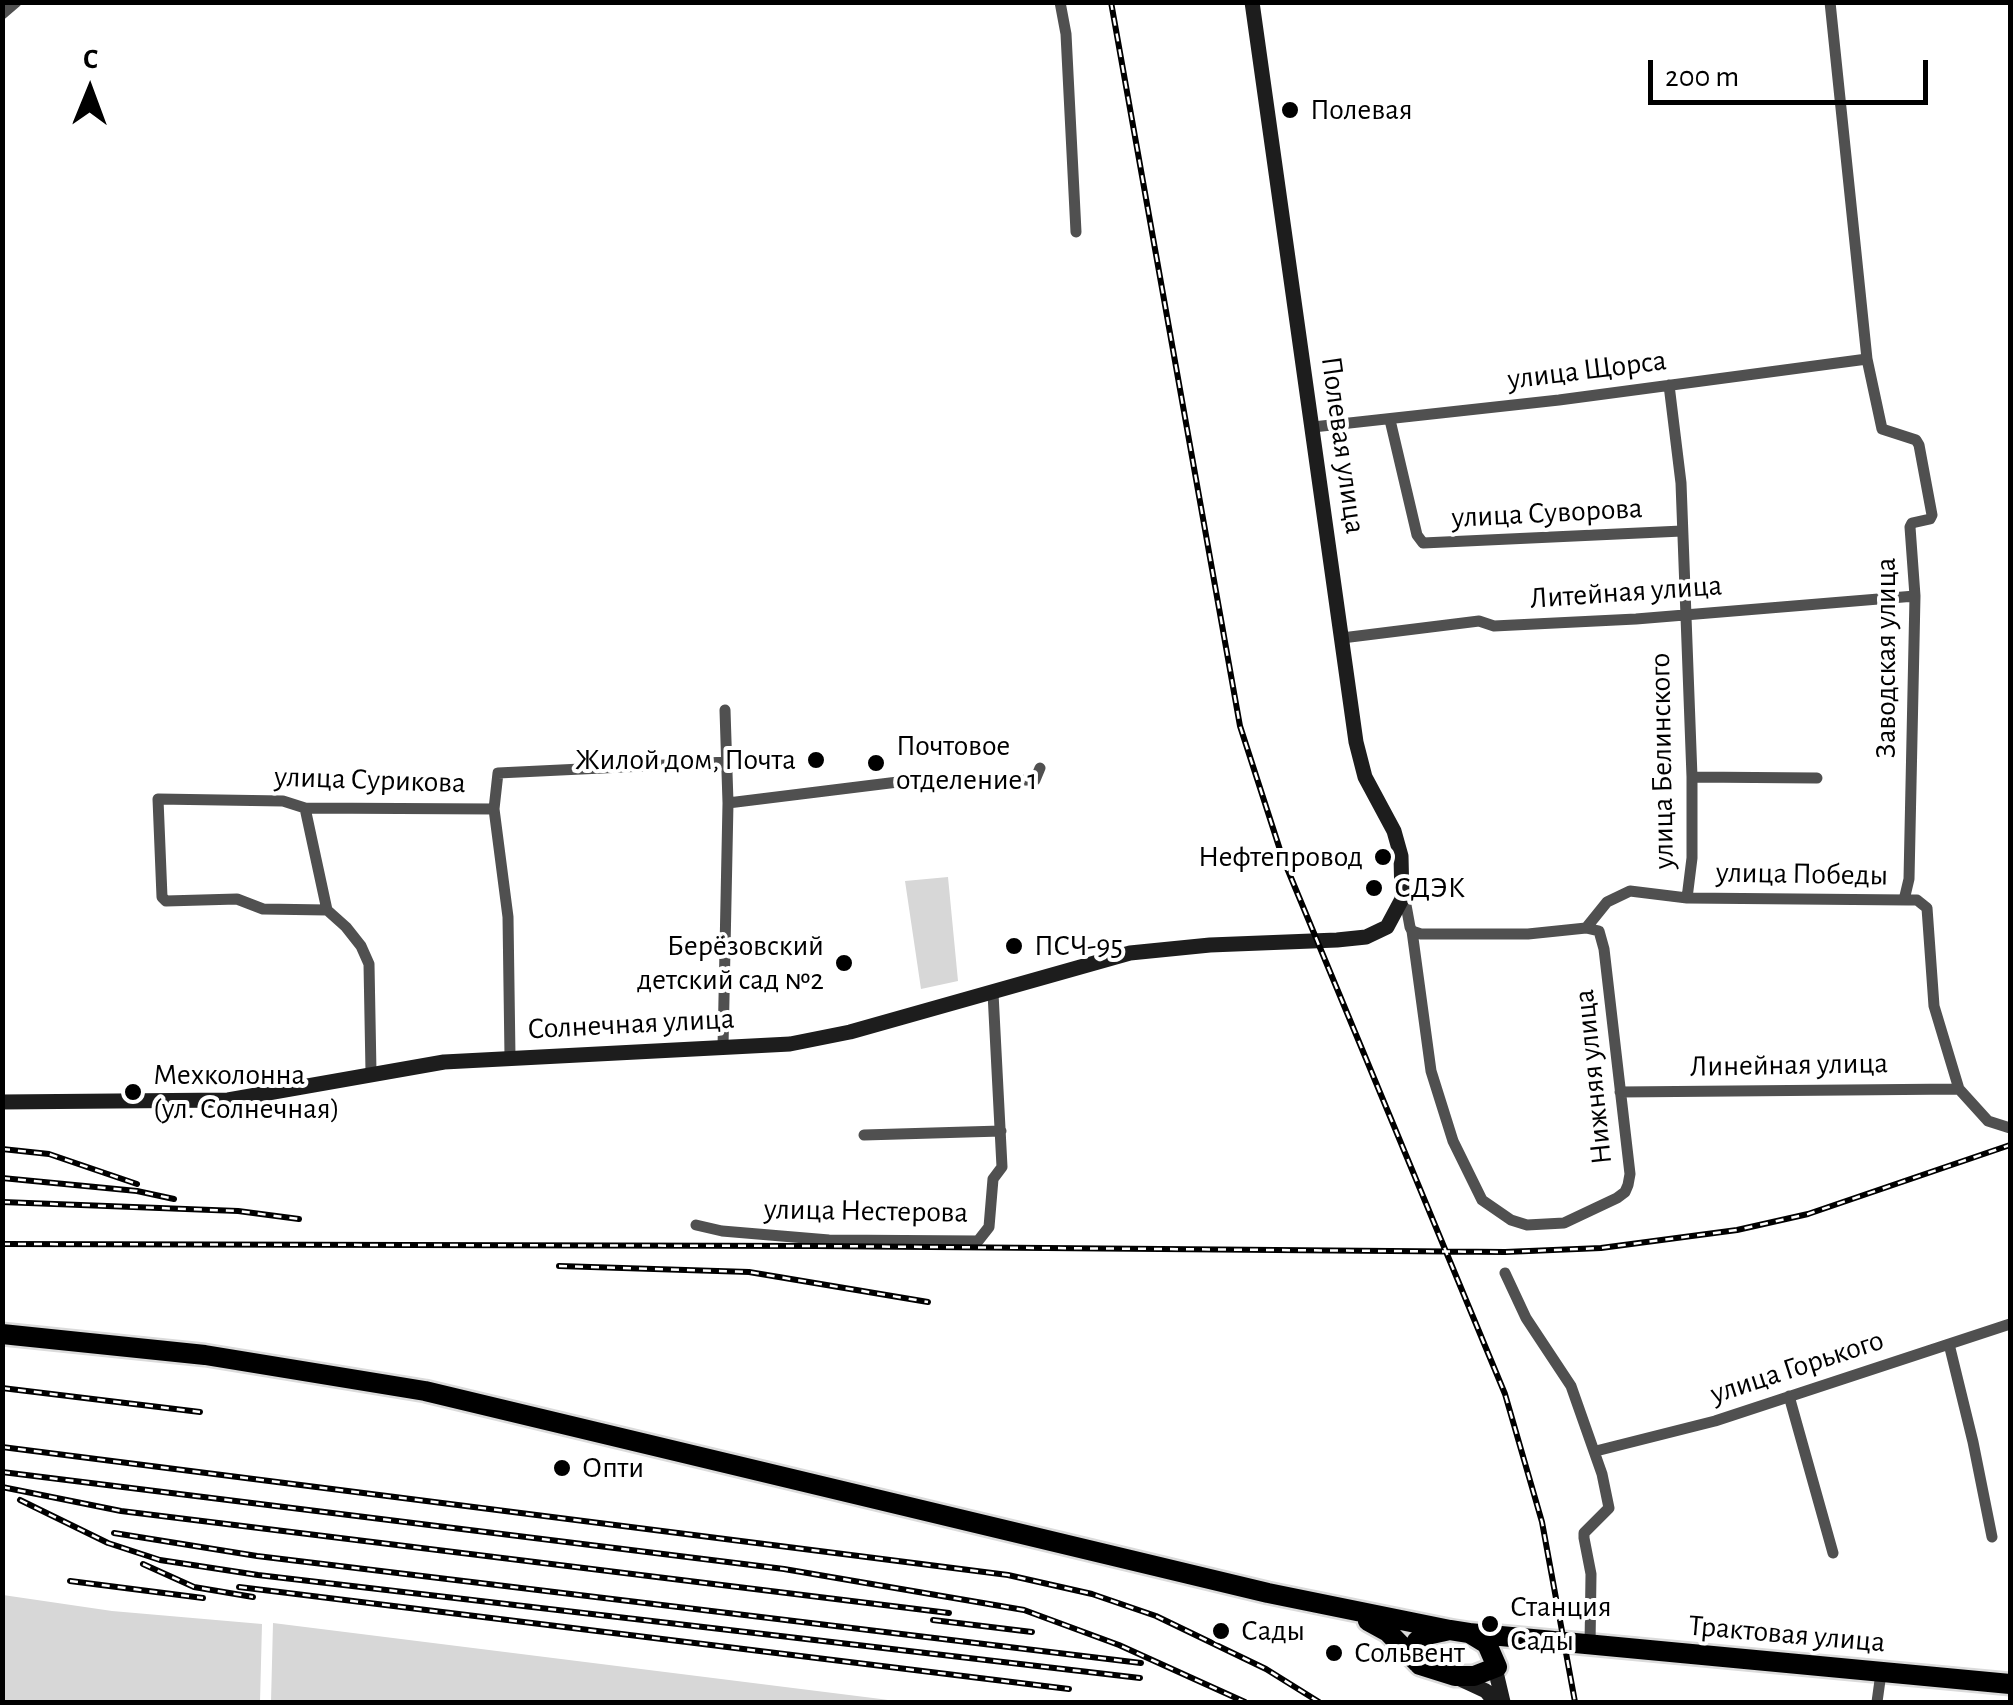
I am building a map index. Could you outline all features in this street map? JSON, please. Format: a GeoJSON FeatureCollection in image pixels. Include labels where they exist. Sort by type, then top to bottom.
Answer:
{"type":"FeatureCollection","features":[{"type":"Feature","properties":{"kind":"highway"},"geometry":{"type":"LineString","coordinates":[[2,1334],[223,1358],[424,1392],[1324,1606],[1388,1632],[1420,1665],[1455,1676],[1474,1676],[1496,1668],[1517,1650],[1559,1642]]}},
{"type":"Feature","properties":{"kind":"highway","name":"Трактовая улица"},"geometry":{"type":"LineString","coordinates":[[1324,1606],[1459,1631],[1590,1646],[2010,1684]]}},
{"type":"Feature","properties":{"kind":"highway"},"geometry":{"type":"LineString","coordinates":[[1420,1665],[1417,1641],[1427,1635],[1459,1631],[1487,1644],[1496,1668]]}},
{"type":"Feature","properties":{"kind":"street"},"geometry":{"type":"LineString","coordinates":[[2,14],[16,2]]}},
{"type":"Feature","properties":{"kind":"street"},"geometry":{"type":"LineString","coordinates":[[1060,2],[1066,34],[1076,232]]}},
{"type":"Feature","properties":{"kind":"street","name":"Полевая улица"},"geometry":{"type":"LineString","coordinates":[[1252,2],[1360,761],[1394,831],[1404,888]]}},
{"type":"Feature","properties":{"kind":"street","name":"Заводская улица"},"geometry":{"type":"LineString","coordinates":[[1830,2],[1867,359],[1882,429],[1919,444],[1932,515],[1910,527],[1915,596],[1911,900],[1928,908],[1934,1006],[1960,1089],[1988,1121],[2010,1128]]}},
{"type":"Feature","properties":{"kind":"street","name":"улица Щорса"},"geometry":{"type":"LineString","coordinates":[[1313,427],[1867,359]]}},
{"type":"Feature","properties":{"kind":"street","name":"улица Белинского"},"geometry":{"type":"LineString","coordinates":[[1668,385],[1681,483],[1686,614],[1692,777],[1692,858],[1687,898]]}},
{"type":"Feature","properties":{"kind":"street","name":"улица Суворова"},"geometry":{"type":"LineString","coordinates":[[1390,420],[1417,535],[1423,543],[1682,531]]}},
{"type":"Feature","properties":{"kind":"street","name":"Литейная улица"},"geometry":{"type":"LineString","coordinates":[[1342,638],[1480,620],[1494,626],[1915,596]]}},
{"type":"Feature","properties":{"kind":"street"},"geometry":{"type":"LineString","coordinates":[[723,1047],[728,803],[725,710]]}},
{"type":"Feature","properties":{"kind":"street","name":"улица Сурикова"},"geometry":{"type":"LineString","coordinates":[[327,910],[263,910],[237,899],[166,901],[162,897],[158,798],[283,801],[305,808],[494,810],[498,773],[726,762]]}},
{"type":"Feature","properties":{"kind":"street"},"geometry":{"type":"LineString","coordinates":[[728,803],[906,781],[1035,780],[1040,768]]}},
{"type":"Feature","properties":{"kind":"street"},"geometry":{"type":"LineString","coordinates":[[1692,777],[1817,778]]}},
{"type":"Feature","properties":{"kind":"street"},"geometry":{"type":"LineString","coordinates":[[305,808],[327,910],[361,946],[368,964],[372,1072]]}},
{"type":"Feature","properties":{"kind":"street"},"geometry":{"type":"LineString","coordinates":[[494,810],[508,917],[510,1056]]}},
{"type":"Feature","properties":{"kind":"street"},"geometry":{"type":"LineString","coordinates":[[1404,888],[1412,931],[1528,934],[1586,928]]}},
{"type":"Feature","properties":{"kind":"street","name":"Солнечная улица"},"geometry":{"type":"LineString","coordinates":[[2,1102],[228,1100],[372,1072],[510,1056],[790,1044],[993,993],[1130,952],[1366,937],[1393,922],[1404,888]]}},
{"type":"Feature","properties":{"kind":"street","name":"улица Победы"},"geometry":{"type":"LineString","coordinates":[[1586,928],[1607,902],[1622,892],[1641,890],[1687,898],[1911,900]]}},
{"type":"Feature","properties":{"kind":"street","name":"Нижняя улица"},"geometry":{"type":"LineString","coordinates":[[1412,931],[1431,1071],[1453,1140],[1482,1200],[1527,1226],[1564,1223],[1626,1192],[1630,1174],[1604,949],[1599,932],[1586,928]]}},
{"type":"Feature","properties":{"kind":"street","name":"улица Нестерова"},"geometry":{"type":"LineString","coordinates":[[696,1225],[722,1231],[829,1240],[978,1241],[990,1227],[992,1179],[1002,1167],[993,993]]}},
{"type":"Feature","properties":{"kind":"street","name":"Линейная улица"},"geometry":{"type":"LineString","coordinates":[[1620,1092],[1960,1089]]}},
{"type":"Feature","properties":{"kind":"street"},"geometry":{"type":"LineString","coordinates":[[864,1135],[1001,1131]]}},
{"type":"Feature","properties":{"kind":"street"},"geometry":{"type":"LineString","coordinates":[[1506,1273],[1526,1318],[1571,1386],[1596,1451],[1610,1508],[1584,1533],[1591,1574],[1590,1646]]}},
{"type":"Feature","properties":{"kind":"street","name":"улица Горького"},"geometry":{"type":"LineString","coordinates":[[1596,1451],[1716,1421],[2010,1324]]}},
{"type":"Feature","properties":{"kind":"street"},"geometry":{"type":"LineString","coordinates":[[1949,1344],[1974,1442],[1992,1537]]}},
{"type":"Feature","properties":{"kind":"street"},"geometry":{"type":"LineString","coordinates":[[1789,1396],[1832,1554]]}},
{"type":"Feature","properties":{"kind":"street"},"geometry":{"type":"LineString","coordinates":[[1496,1668],[1503,1702]]}},
{"type":"Feature","properties":{"kind":"street"},"geometry":{"type":"LineString","coordinates":[[1878,1702],[1881,1673]]}},
{"type":"Feature","properties":{"kind":"street"},"geometry":{"type":"LineString","coordinates":[[1455,1676],[1486,1691],[1495,1702]]}},
{"type":"Feature","properties":{"kind":"shaded area"},"geometry":{"type":"Polygon","coordinates":[[[948,877],[958,981],[921,989],[905,881],[948,877]]]}},
{"type":"Feature","properties":{"kind":"shaded area"},"geometry":{"type":"Polygon","coordinates":[[[3,1595],[112,1611],[262,1624],[260,1702],[3,1702],[3,1595]]]}},
{"type":"Feature","properties":{"kind":"shaded area"},"geometry":{"type":"Polygon","coordinates":[[[273,1623],[881,1699],[902,1702],[271,1702],[273,1623]]]}},
{"type":"Feature","properties":{"kind":"railway"},"geometry":{"type":"LineString","coordinates":[[1111,2],[1240,726],[1282,856],[1505,1394],[1542,1522],[1575,1702]]}},
{"type":"Feature","properties":{"kind":"railway"},"geometry":{"type":"LineString","coordinates":[[2,1244],[1505,1252],[1601,1248],[1737,1230],[1808,1214],[2010,1145]]}},
{"type":"Feature","properties":{"kind":"railway"},"geometry":{"type":"LineString","coordinates":[[2,1149],[49,1154],[137,1184]]}},
{"type":"Feature","properties":{"kind":"railway"},"geometry":{"type":"LineString","coordinates":[[2,1178],[137,1191],[174,1199]]}},
{"type":"Feature","properties":{"kind":"railway"},"geometry":{"type":"LineString","coordinates":[[2,1202],[238,1211],[299,1219]]}},
{"type":"Feature","properties":{"kind":"railway"},"geometry":{"type":"LineString","coordinates":[[559,1266],[749,1272],[928,1302]]}},
{"type":"Feature","properties":{"kind":"railway"},"geometry":{"type":"LineString","coordinates":[[2,1388],[200,1412]]}},
{"type":"Feature","properties":{"kind":"railway"},"geometry":{"type":"LineString","coordinates":[[2,1447],[1008,1575],[1092,1594],[1156,1616],[1266,1669],[1319,1702]]}},
{"type":"Feature","properties":{"kind":"railway"},"geometry":{"type":"LineString","coordinates":[[2,1472],[784,1569],[1024,1610],[1119,1645],[1245,1702]]}},
{"type":"Feature","properties":{"kind":"railway"},"geometry":{"type":"LineString","coordinates":[[2,1487],[121,1511],[949,1613]]}},
{"type":"Feature","properties":{"kind":"railway"},"geometry":{"type":"LineString","coordinates":[[20,1500],[108,1543],[160,1560],[258,1575],[1140,1678]]}},
{"type":"Feature","properties":{"kind":"railway"},"geometry":{"type":"LineString","coordinates":[[114,1533],[257,1556],[1141,1663]]}},
{"type":"Feature","properties":{"kind":"railway"},"geometry":{"type":"LineString","coordinates":[[143,1564],[194,1587],[253,1597]]}},
{"type":"Feature","properties":{"kind":"railway"},"geometry":{"type":"LineString","coordinates":[[70,1581],[203,1598]]}},
{"type":"Feature","properties":{"kind":"railway"},"geometry":{"type":"LineString","coordinates":[[239,1587],[1069,1689]]}},
{"type":"Feature","properties":{"kind":"railway"},"geometry":{"type":"LineString","coordinates":[[933,1620],[1032,1632]]}},
{"type":"Feature","properties":{"kind":"place","name":"Полевая"},"geometry":{"type":"Point","coordinates":[1290,110]}},
{"type":"Feature","properties":{"kind":"place","name":"Жилой дом, Почта"},"geometry":{"type":"Point","coordinates":[816,760]}},
{"type":"Feature","properties":{"kind":"place","name":"Почтовое отделение 1"},"geometry":{"type":"Point","coordinates":[876,763]}},
{"type":"Feature","properties":{"kind":"place","name":"Нефтепровод"},"geometry":{"type":"Point","coordinates":[1383,857]}},
{"type":"Feature","properties":{"kind":"place","name":"СДЭК"},"geometry":{"type":"Point","coordinates":[1374,888]}},
{"type":"Feature","properties":{"kind":"place","name":"ПСЧ-95"},"geometry":{"type":"Point","coordinates":[1014,946]}},
{"type":"Feature","properties":{"kind":"place","name":"Берёзовский детский сад №2"},"geometry":{"type":"Point","coordinates":[844,963]}},
{"type":"Feature","properties":{"kind":"place","name":"Мехколонна (ул. Солнечная)"},"geometry":{"type":"Point","coordinates":[133,1092]}},
{"type":"Feature","properties":{"kind":"place","name":"Опти"},"geometry":{"type":"Point","coordinates":[562,1468]}},
{"type":"Feature","properties":{"kind":"place","name":"Станция Сады"},"geometry":{"type":"Point","coordinates":[1490,1624]}},
{"type":"Feature","properties":{"kind":"place","name":"Сады"},"geometry":{"type":"Point","coordinates":[1221,1631]}},
{"type":"Feature","properties":{"kind":"place","name":"Сольвент"},"geometry":{"type":"Point","coordinates":[1334,1653]}}]}
